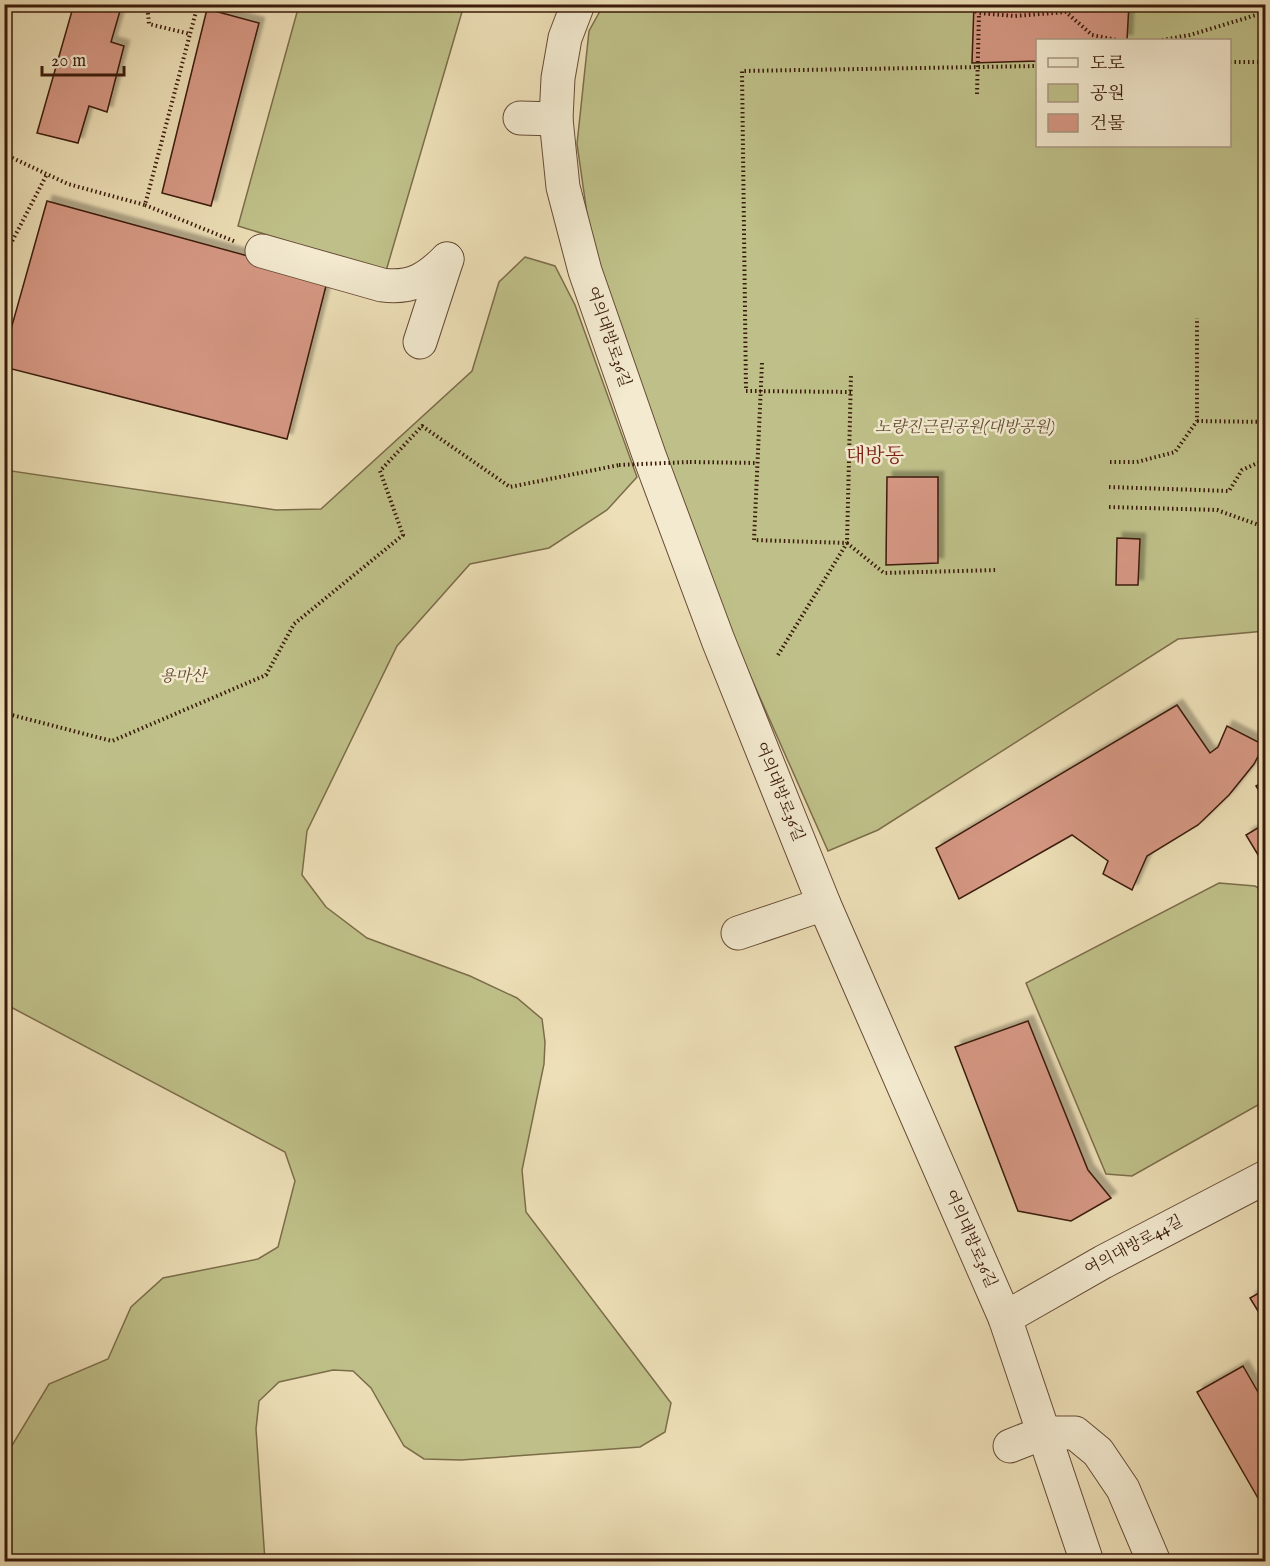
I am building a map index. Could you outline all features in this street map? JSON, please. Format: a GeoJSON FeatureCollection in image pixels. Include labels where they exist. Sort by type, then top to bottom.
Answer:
{"type":"FeatureCollection","features":[{"type":"Feature","properties":{"kind":"street","name":"여의대방로36길"},"geometry":{"type":"LineString","coordinates":[[578,4],[565,38],[558,78],[556,119],[563,187],[585,271],[649,455],[718,640],[824,904],[1005,1318],[1087,1562]]}},
{"type":"Feature","properties":{"kind":"street"},"geometry":{"type":"LineString","coordinates":[[520,118],[556,119]]}},
{"type":"Feature","properties":{"kind":"street"},"geometry":{"type":"LineString","coordinates":[[261,251],[381,285],[399,287],[434,273],[447,259],[420,342]]}},
{"type":"Feature","properties":{"kind":"street"},"geometry":{"type":"LineString","coordinates":[[738,933],[824,904]]}},
{"type":"Feature","properties":{"kind":"street","name":"여의대방로44길"},"geometry":{"type":"LineString","coordinates":[[1005,1318],[1103,1262],[1266,1177]]}},
{"type":"Feature","properties":{"kind":"street"},"geometry":{"type":"LineString","coordinates":[[1010,1446],[1043,1433],[1075,1433],[1098,1452],[1123,1489],[1154,1562]]}},
{"type":"Feature","properties":{"kind":"path"},"geometry":{"type":"LineString","coordinates":[[147,4],[149,24],[190,34]]}},
{"type":"Feature","properties":{"kind":"path"},"geometry":{"type":"LineString","coordinates":[[145,206],[198,4]]}},
{"type":"Feature","properties":{"kind":"path"},"geometry":{"type":"LineString","coordinates":[[959,4],[979,13],[1015,16],[1066,12],[1092,35],[1112,39]]}},
{"type":"Feature","properties":{"kind":"path"},"geometry":{"type":"LineString","coordinates":[[1168,39],[1190,35],[1266,12]]}},
{"type":"Feature","properties":{"kind":"path"},"geometry":{"type":"LineString","coordinates":[[977,94],[979,13]]}},
{"type":"Feature","properties":{"kind":"path"},"geometry":{"type":"LineString","coordinates":[[1231,62],[1266,62]]}},
{"type":"Feature","properties":{"kind":"path"},"geometry":{"type":"LineString","coordinates":[[851,392],[746,391],[742,71],[1036,66]]}},
{"type":"Feature","properties":{"kind":"path"},"geometry":{"type":"LineString","coordinates":[[4,154],[68,184],[145,206],[228,240]]}},
{"type":"Feature","properties":{"kind":"path"},"geometry":{"type":"LineString","coordinates":[[4,257],[47,174]]}},
{"type":"Feature","properties":{"kind":"path"},"geometry":{"type":"LineString","coordinates":[[1110,462],[1137,462],[1175,452],[1197,421],[1197,318]]}},
{"type":"Feature","properties":{"kind":"path"},"geometry":{"type":"LineString","coordinates":[[762,363],[754,540],[847,543],[884,573],[997,570]]}},
{"type":"Feature","properties":{"kind":"path"},"geometry":{"type":"LineString","coordinates":[[778,655],[847,543],[851,375]]}},
{"type":"Feature","properties":{"kind":"path"},"geometry":{"type":"LineString","coordinates":[[1197,421],[1266,422]]}},
{"type":"Feature","properties":{"kind":"path"},"geometry":{"type":"LineString","coordinates":[[4,713],[112,741],[266,675],[294,624],[403,535],[380,471],[422,426],[510,487],[619,465],[690,462],[757,463]]}},
{"type":"Feature","properties":{"kind":"path"},"geometry":{"type":"LineString","coordinates":[[1109,487],[1229,491],[1242,470],[1266,459]]}},
{"type":"Feature","properties":{"kind":"path"},"geometry":{"type":"LineString","coordinates":[[1109,507],[1217,510],[1259,525],[1266,524]]}},
{"type":"Feature","properties":{"kind":"green space","name":"노량진근린공원(대방공원)"},"geometry":{"type":"Polygon","coordinates":[[[604,4],[1265,5],[1265,631],[1178,639],[878,830],[828,851],[733,637],[596,276],[577,144],[589,31],[604,4]]]}},
{"type":"Feature","properties":{"kind":"green space"},"geometry":{"type":"Polygon","coordinates":[[[299,5],[464,5],[386,271],[238,226],[299,5]]]}},
{"type":"Feature","properties":{"kind":"green space","name":"용마산"},"geometry":{"type":"Polygon","coordinates":[[[525,257],[555,266],[575,305],[637,477],[607,510],[549,548],[470,564],[397,646],[307,831],[302,875],[326,907],[367,938],[470,976],[517,998],[542,1019],[545,1042],[544,1064],[522,1170],[526,1212],[671,1403],[665,1432],[640,1447],[461,1460],[424,1459],[404,1446],[371,1388],[353,1371],[333,1370],[279,1382],[259,1401],[256,1429],[265,1561],[13,1562],[5,1558],[5,1457],[49,1384],[108,1359],[131,1307],[163,1278],[258,1259],[278,1247],[295,1181],[285,1152],[5,1004],[5,470],[276,510],[321,509],[472,371],[499,282],[525,257]]]}},
{"type":"Feature","properties":{"kind":"green space"},"geometry":{"type":"Polygon","coordinates":[[[1219,883],[1255,886],[1265,892],[1265,1101],[1132,1176],[1106,1174],[1026,983],[1219,883]]]}},
{"type":"Feature","properties":{"kind":"building"},"geometry":{"type":"Polygon","coordinates":[[[74,4],[122,4],[111,42],[124,46],[107,112],[89,106],[78,143],[37,133],[74,4]]]}},
{"type":"Feature","properties":{"kind":"building"},"geometry":{"type":"Polygon","coordinates":[[[974,4],[1129,4],[1127,39],[1036,39],[1036,61],[972,63],[974,4]]]}},
{"type":"Feature","properties":{"kind":"building"},"geometry":{"type":"Polygon","coordinates":[[[207,9],[259,23],[211,206],[162,193],[207,9]]]}},
{"type":"Feature","properties":{"kind":"building"},"geometry":{"type":"Polygon","coordinates":[[[47,201],[328,278],[287,439],[4,367],[4,354],[47,201]]]}},
{"type":"Feature","properties":{"kind":"building"},"geometry":{"type":"Polygon","coordinates":[[[887,477],[938,477],[938,563],[886,565],[887,477]]]}},
{"type":"Feature","properties":{"kind":"building"},"geometry":{"type":"Polygon","coordinates":[[[1117,538],[1140,539],[1138,585],[1116,585],[1117,538]]]}},
{"type":"Feature","properties":{"kind":"building"},"geometry":{"type":"Polygon","coordinates":[[[1177,705],[1210,753],[1218,747],[1227,726],[1264,745],[1254,764],[1229,795],[1198,825],[1147,856],[1132,890],[1103,874],[1108,861],[1072,835],[959,899],[936,848],[1177,705]]]}},
{"type":"Feature","properties":{"kind":"building"},"geometry":{"type":"Polygon","coordinates":[[[1266,780],[1266,802],[1256,786],[1266,780]]]}},
{"type":"Feature","properties":{"kind":"building"},"geometry":{"type":"Polygon","coordinates":[[[1266,823],[1266,868],[1246,835],[1266,823]]]}},
{"type":"Feature","properties":{"kind":"building"},"geometry":{"type":"Polygon","coordinates":[[[1028,1021],[1088,1170],[1111,1198],[1071,1221],[1018,1211],[955,1047],[1028,1021]]]}},
{"type":"Feature","properties":{"kind":"building"},"geometry":{"type":"Polygon","coordinates":[[[1266,1289],[1266,1324],[1250,1298],[1266,1289]]]}},
{"type":"Feature","properties":{"kind":"building"},"geometry":{"type":"Polygon","coordinates":[[[1243,1366],[1266,1406],[1266,1512],[1197,1392],[1243,1366]]]}},
{"type":"Feature","properties":{"kind":"district","name":"대방동"},"geometry":{"type":"Point","coordinates":[875,456]}}]}
